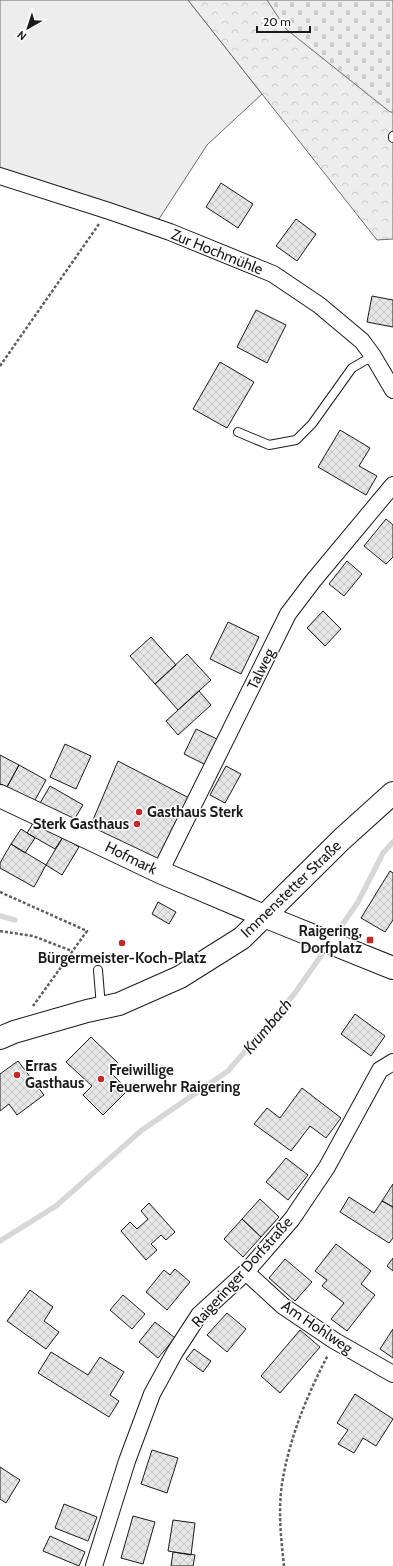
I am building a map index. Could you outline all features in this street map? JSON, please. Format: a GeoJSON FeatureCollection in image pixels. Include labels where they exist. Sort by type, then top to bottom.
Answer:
{"type":"FeatureCollection","features":[{"type":"Feature","properties":{"kind":"main road","name":"Immenstetter Straße"},"geometry":{"type":"LineString","coordinates":[[0,1038],[14,1032],[119,1004],[180,977],[242,938],[342,839],[393,793]]}},
{"type":"Feature","properties":{"kind":"main road","name":"Hofmark"},"geometry":{"type":"LineString","coordinates":[[0,796],[160,872],[393,968]]}},
{"type":"Feature","properties":{"kind":"street","name":"Zur Hochmühle"},"geometry":{"type":"LineString","coordinates":[[0,176],[170,232],[273,274],[319,305],[362,341],[373,356],[393,390]]}},
{"type":"Feature","properties":{"kind":"street","name":"Talweg"},"geometry":{"type":"LineString","coordinates":[[160,872],[288,614],[313,581],[393,485]]}},
{"type":"Feature","properties":{"kind":"street","name":"Raigeringer Dorfstraße"},"geometry":{"type":"LineString","coordinates":[[94,1566],[127,1461],[152,1394],[175,1352],[199,1315],[246,1272],[292,1219],[327,1166],[380,1070],[393,1062]]}},
{"type":"Feature","properties":{"kind":"street","name":"Am Hohlweg"},"geometry":{"type":"LineString","coordinates":[[246,1272],[283,1306],[335,1341],[393,1374]]}},
{"type":"Feature","properties":{"kind":"lane"},"geometry":{"type":"LineString","coordinates":[[238,432],[269,445],[296,440],[312,424],[352,368],[373,356]]}},
{"type":"Feature","properties":{"kind":"lane"},"geometry":{"type":"LineString","coordinates":[[98,970],[101,1008]]}},
{"type":"Feature","properties":{"kind":"path"},"geometry":{"type":"LineString","coordinates":[[0,366],[109,211]]}},
{"type":"Feature","properties":{"kind":"path"},"geometry":{"type":"LineString","coordinates":[[0,892],[87,931],[31,1008]]}},
{"type":"Feature","properties":{"kind":"path"},"geometry":{"type":"LineString","coordinates":[[0,931],[32,936],[72,951]]}},
{"type":"Feature","properties":{"kind":"path"},"geometry":{"type":"LineString","coordinates":[[284,1566],[280,1532],[282,1484],[295,1433],[311,1388],[335,1341]]}},
{"type":"Feature","properties":{"kind":"green space"},"geometry":{"type":"Polygon","coordinates":[[[0,0],[188,0],[262,94],[207,145],[159,219],[109,211],[0,176],[0,0]]]}},
{"type":"Feature","properties":{"kind":"green space"},"geometry":{"type":"Polygon","coordinates":[[[188,0],[393,0],[393,239],[377,240],[188,0]]]}},
{"type":"Feature","properties":{"kind":"green space"},"geometry":{"type":"Polygon","coordinates":[[[267,0],[393,0],[393,112],[390,112],[286,29],[267,0]]]}},
{"type":"Feature","properties":{"kind":"building"},"geometry":{"type":"Polygon","coordinates":[[[221,183],[253,204],[238,228],[206,207],[221,183]]]}},
{"type":"Feature","properties":{"kind":"building"},"geometry":{"type":"Polygon","coordinates":[[[296,219],[316,234],[297,261],[276,246],[296,219]]]}},
{"type":"Feature","properties":{"kind":"building"},"geometry":{"type":"Polygon","coordinates":[[[372,296],[393,300],[393,327],[367,322],[372,296]]]}},
{"type":"Feature","properties":{"kind":"building"},"geometry":{"type":"Polygon","coordinates":[[[256,310],[286,325],[267,363],[237,347],[256,310]]]}},
{"type":"Feature","properties":{"kind":"building"},"geometry":{"type":"Polygon","coordinates":[[[220,362],[254,382],[227,428],[193,409],[220,362]]]}},
{"type":"Feature","properties":{"kind":"building"},"geometry":{"type":"Polygon","coordinates":[[[340,430],[370,448],[359,466],[377,476],[366,495],[318,467],[340,430]]]}},
{"type":"Feature","properties":{"kind":"building"},"geometry":{"type":"Polygon","coordinates":[[[386,519],[393,525],[393,557],[386,564],[364,546],[386,519]]]}},
{"type":"Feature","properties":{"kind":"building"},"geometry":{"type":"Polygon","coordinates":[[[347,561],[362,574],[344,596],[329,584],[347,561]]]}},
{"type":"Feature","properties":{"kind":"building"},"geometry":{"type":"Polygon","coordinates":[[[323,611],[341,629],[325,646],[307,628],[323,611]]]}},
{"type":"Feature","properties":{"kind":"building"},"geometry":{"type":"Polygon","coordinates":[[[228,622],[259,637],[241,674],[210,659],[228,622]]]}},
{"type":"Feature","properties":{"kind":"building"},"geometry":{"type":"Polygon","coordinates":[[[151,637],[176,665],[155,684],[130,656],[151,637]]]}},
{"type":"Feature","properties":{"kind":"building"},"geometry":{"type":"Polygon","coordinates":[[[187,654],[211,680],[178,710],[155,684],[187,654]]]}},
{"type":"Feature","properties":{"kind":"building"},"geometry":{"type":"Polygon","coordinates":[[[199,691],[211,705],[178,735],[166,721],[199,691]]]}},
{"type":"Feature","properties":{"kind":"building"},"geometry":{"type":"Polygon","coordinates":[[[196,729],[219,740],[206,765],[184,754],[196,729]]]}},
{"type":"Feature","properties":{"kind":"building"},"geometry":{"type":"Polygon","coordinates":[[[65,744],[91,756],[76,789],[50,777],[65,744]]]}},
{"type":"Feature","properties":{"kind":"building"},"geometry":{"type":"Polygon","coordinates":[[[0,755],[19,765],[7,787],[0,784],[0,755]]]}},
{"type":"Feature","properties":{"kind":"building","name":"Gasthaus Sterk"},"geometry":{"type":"Polygon","coordinates":[[[118,761],[189,798],[158,859],[90,827],[118,761]]]}},
{"type":"Feature","properties":{"kind":"building"},"geometry":{"type":"Polygon","coordinates":[[[19,765],[46,780],[34,802],[7,787],[19,765]]]}},
{"type":"Feature","properties":{"kind":"building"},"geometry":{"type":"Polygon","coordinates":[[[226,766],[241,774],[225,803],[210,795],[226,766]]]}},
{"type":"Feature","properties":{"kind":"building"},"geometry":{"type":"Polygon","coordinates":[[[50,786],[83,805],[72,823],[39,805],[50,786]]]}},
{"type":"Feature","properties":{"kind":"building"},"geometry":{"type":"Polygon","coordinates":[[[35,820],[63,837],[55,849],[27,833],[35,820]]]}},
{"type":"Feature","properties":{"kind":"building"},"geometry":{"type":"Polygon","coordinates":[[[21,829],[35,838],[25,853],[11,844],[21,829]]]}},
{"type":"Feature","properties":{"kind":"building"},"geometry":{"type":"Polygon","coordinates":[[[63,837],[79,847],[62,875],[46,865],[63,837]]]}},
{"type":"Feature","properties":{"kind":"building"},"geometry":{"type":"Polygon","coordinates":[[[11,844],[46,865],[34,887],[0,868],[0,863],[11,844]]]}},
{"type":"Feature","properties":{"kind":"building"},"geometry":{"type":"Polygon","coordinates":[[[390,871],[393,873],[393,920],[385,932],[361,918],[390,871]]]}},
{"type":"Feature","properties":{"kind":"building"},"geometry":{"type":"Polygon","coordinates":[[[158,902],[176,912],[169,924],[152,914],[158,902]]]}},
{"type":"Feature","properties":{"kind":"building"},"geometry":{"type":"Polygon","coordinates":[[[355,1014],[385,1036],[371,1056],[341,1034],[355,1014]]]}},
{"type":"Feature","properties":{"kind":"building","name":"Freiwillige Feuerwehr Raigering"},"geometry":{"type":"Polygon","coordinates":[[[91,1037],[118,1063],[110,1072],[128,1090],[103,1115],[83,1095],[92,1086],[66,1062],[91,1037]]]}},
{"type":"Feature","properties":{"kind":"building"},"geometry":{"type":"Polygon","coordinates":[[[18,1061],[44,1095],[17,1115],[9,1104],[0,1111],[0,1074],[18,1061]]]}},
{"type":"Feature","properties":{"kind":"building"},"geometry":{"type":"Polygon","coordinates":[[[302,1088],[341,1118],[326,1138],[310,1126],[291,1151],[254,1124],[267,1108],[280,1118],[302,1088]]]}},
{"type":"Feature","properties":{"kind":"building"},"geometry":{"type":"Polygon","coordinates":[[[286,1158],[308,1175],[288,1200],[266,1182],[286,1158]]]}},
{"type":"Feature","properties":{"kind":"building"},"geometry":{"type":"Polygon","coordinates":[[[393,1184],[393,1207],[382,1201],[393,1184]]]}},
{"type":"Feature","properties":{"kind":"building"},"geometry":{"type":"Polygon","coordinates":[[[349,1197],[374,1213],[382,1201],[393,1207],[393,1238],[389,1243],[340,1212],[349,1197]]]}},
{"type":"Feature","properties":{"kind":"building"},"geometry":{"type":"Polygon","coordinates":[[[260,1199],[279,1217],[261,1237],[242,1219],[260,1199]]]}},
{"type":"Feature","properties":{"kind":"building"},"geometry":{"type":"Polygon","coordinates":[[[149,1203],[175,1232],[166,1240],[161,1235],[151,1244],[157,1250],[146,1260],[121,1231],[130,1222],[137,1229],[148,1219],[141,1211],[149,1203]]]}},
{"type":"Feature","properties":{"kind":"building"},"geometry":{"type":"Polygon","coordinates":[[[242,1219],[261,1237],[243,1257],[224,1239],[242,1219]]]}},
{"type":"Feature","properties":{"kind":"building"},"geometry":{"type":"Polygon","coordinates":[[[336,1244],[371,1271],[361,1284],[375,1295],[347,1331],[331,1319],[344,1303],[322,1286],[327,1280],[315,1271],[336,1244]]]}},
{"type":"Feature","properties":{"kind":"building"},"geometry":{"type":"Polygon","coordinates":[[[393,1258],[393,1271],[387,1266],[393,1258]]]}},
{"type":"Feature","properties":{"kind":"building"},"geometry":{"type":"Polygon","coordinates":[[[285,1259],[312,1282],[295,1301],[269,1278],[285,1259]]]}},
{"type":"Feature","properties":{"kind":"building"},"geometry":{"type":"Polygon","coordinates":[[[175,1269],[190,1282],[167,1310],[146,1292],[164,1270],[170,1275],[175,1269]]]}},
{"type":"Feature","properties":{"kind":"building"},"geometry":{"type":"Polygon","coordinates":[[[30,1290],[53,1307],[44,1321],[59,1332],[46,1349],[7,1321],[30,1290]]]}},
{"type":"Feature","properties":{"kind":"building"},"geometry":{"type":"Polygon","coordinates":[[[123,1295],[145,1314],[132,1329],[110,1310],[123,1295]]]}},
{"type":"Feature","properties":{"kind":"building"},"geometry":{"type":"Polygon","coordinates":[[[227,1313],[246,1329],[227,1352],[207,1335],[227,1313]]]}},
{"type":"Feature","properties":{"kind":"building"},"geometry":{"type":"Polygon","coordinates":[[[155,1322],[175,1338],[158,1358],[139,1342],[155,1322]]]}},
{"type":"Feature","properties":{"kind":"building"},"geometry":{"type":"Polygon","coordinates":[[[393,1329],[393,1358],[380,1349],[393,1329]]]}},
{"type":"Feature","properties":{"kind":"building"},"geometry":{"type":"Polygon","coordinates":[[[300,1330],[320,1347],[280,1393],[261,1376],[300,1330]]]}},
{"type":"Feature","properties":{"kind":"building"},"geometry":{"type":"Polygon","coordinates":[[[194,1349],[211,1361],[203,1372],[186,1359],[194,1349]]]}},
{"type":"Feature","properties":{"kind":"building"},"geometry":{"type":"Polygon","coordinates":[[[51,1352],[88,1375],[100,1357],[124,1372],[110,1395],[119,1401],[109,1417],[38,1373],[51,1352]]]}},
{"type":"Feature","properties":{"kind":"building"},"geometry":{"type":"Polygon","coordinates":[[[355,1394],[393,1419],[376,1446],[363,1438],[354,1453],[338,1444],[348,1430],[337,1423],[355,1394]]]}},
{"type":"Feature","properties":{"kind":"building"},"geometry":{"type":"Polygon","coordinates":[[[152,1450],[178,1458],[167,1493],[141,1484],[152,1450]]]}},
{"type":"Feature","properties":{"kind":"building"},"geometry":{"type":"Polygon","coordinates":[[[0,1467],[20,1480],[6,1503],[0,1499],[0,1467]]]}},
{"type":"Feature","properties":{"kind":"building"},"geometry":{"type":"Polygon","coordinates":[[[64,1504],[97,1517],[88,1541],[55,1528],[64,1504]]]}},
{"type":"Feature","properties":{"kind":"building"},"geometry":{"type":"Polygon","coordinates":[[[133,1516],[155,1522],[143,1564],[121,1558],[133,1516]]]}},
{"type":"Feature","properties":{"kind":"building"},"geometry":{"type":"Polygon","coordinates":[[[173,1520],[195,1523],[191,1555],[168,1551],[173,1520]]]}},
{"type":"Feature","properties":{"kind":"building"},"geometry":{"type":"Polygon","coordinates":[[[50,1536],[85,1552],[79,1566],[43,1551],[50,1536]]]}},
{"type":"Feature","properties":{"kind":"building"},"geometry":{"type":"Polygon","coordinates":[[[173,1552],[195,1555],[193,1566],[171,1566],[173,1552]]]}},
{"type":"Feature","properties":{"kind":"waterway","name":"Krumbach"},"geometry":{"type":"LineString","coordinates":[[333,938],[358,902],[383,853],[393,842]]}},
{"type":"Feature","properties":{"kind":"waterway"},"geometry":{"type":"LineString","coordinates":[[0,916],[15,920]]}},
{"type":"Feature","properties":{"kind":"waterway","name":"Krumbach"},"geometry":{"type":"LineString","coordinates":[[0,1241],[56,1206],[142,1130],[228,1071],[295,993],[327,947]]}},
{"type":"Feature","properties":{"kind":"place","name":"Gasthaus Sterk"},"geometry":{"type":"Point","coordinates":[139,812]}},
{"type":"Feature","properties":{"kind":"place","name":"Sterk Gasthaus"},"geometry":{"type":"Point","coordinates":[137,824]}},
{"type":"Feature","properties":{"kind":"place","name":"Raigering, Dorfplatz"},"geometry":{"type":"Point","coordinates":[370,940]}},
{"type":"Feature","properties":{"kind":"place","name":"Bürgermeister-Koch-Platz"},"geometry":{"type":"Point","coordinates":[122,943]}},
{"type":"Feature","properties":{"kind":"place","name":"Erras Gasthaus"},"geometry":{"type":"Point","coordinates":[17,1075]}},
{"type":"Feature","properties":{"kind":"place","name":"Freiwillige Feuerwehr Raigering"},"geometry":{"type":"Point","coordinates":[101,1079]}}]}
